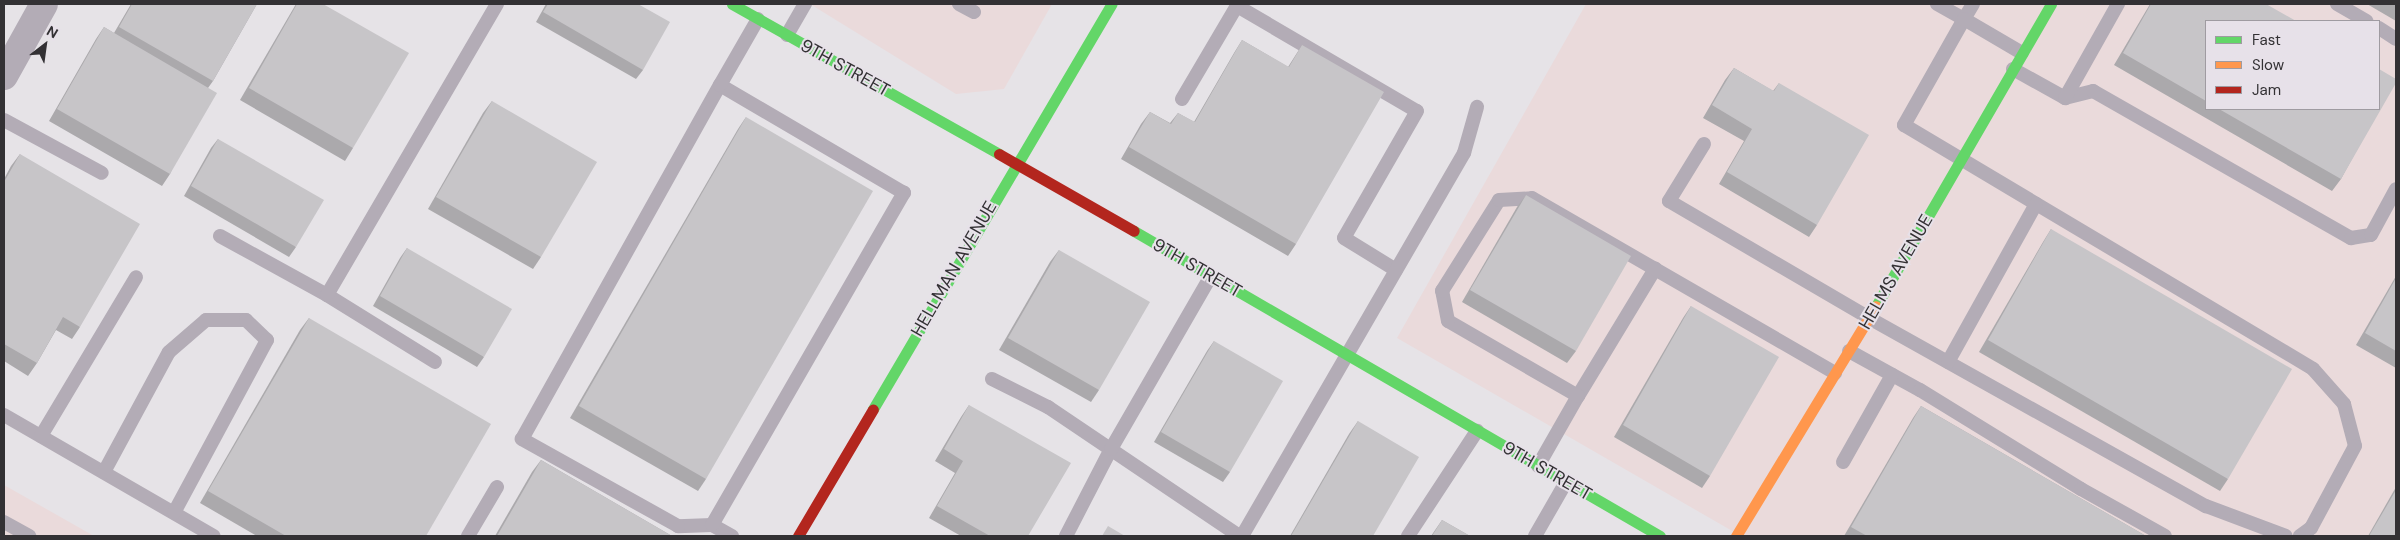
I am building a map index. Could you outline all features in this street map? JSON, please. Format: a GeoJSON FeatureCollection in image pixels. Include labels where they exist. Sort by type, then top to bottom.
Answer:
{"type":"FeatureCollection","features":[{"type":"Feature","properties":{"kind":"street"},"geometry":{"type":"LineString","coordinates":[[4,76],[44,4]]}},
{"type":"Feature","properties":{"kind":"street","name":"9TH STREET"},"geometry":{"type":"LineString","coordinates":[[732,4],[1016,163],[1660,536]]}},
{"type":"Feature","properties":{"kind":"street","name":"HELLMAN AVENUE"},"geometry":{"type":"LineString","coordinates":[[798,536],[1016,163],[1112,4]]}},
{"type":"Feature","properties":{"kind":"street","name":"HELMS AVENUE"},"geometry":{"type":"LineString","coordinates":[[1736,536],[1869,318],[2051,4]]}},
{"type":"Feature","properties":{"kind":"lane"},"geometry":{"type":"LineString","coordinates":[[327,295],[497,4]]}},
{"type":"Feature","properties":{"kind":"lane"},"geometry":{"type":"LineString","coordinates":[[787,35],[805,4]]}},
{"type":"Feature","properties":{"kind":"lane"},"geometry":{"type":"LineString","coordinates":[[959,4],[974,12]]}},
{"type":"Feature","properties":{"kind":"lane"},"geometry":{"type":"LineString","coordinates":[[1937,4],[2022,53]]}},
{"type":"Feature","properties":{"kind":"lane"},"geometry":{"type":"LineString","coordinates":[[1973,4],[1904,125],[2313,369],[2344,404],[2355,446],[2311,528],[2300,536]]}},
{"type":"Feature","properties":{"kind":"lane"},"geometry":{"type":"LineString","coordinates":[[2065,98],[2118,4]]}},
{"type":"Feature","properties":{"kind":"lane"},"geometry":{"type":"LineString","coordinates":[[2337,4],[2364,20]]}},
{"type":"Feature","properties":{"kind":"lane"},"geometry":{"type":"LineString","coordinates":[[1182,99],[1238,5],[1417,111],[1344,238],[1396,270]]}},
{"type":"Feature","properties":{"kind":"lane"},"geometry":{"type":"LineString","coordinates":[[732,536],[712,525],[678,526],[522,438],[758,19]]}},
{"type":"Feature","properties":{"kind":"lane"},"geometry":{"type":"LineString","coordinates":[[2380,29],[2396,39]]}},
{"type":"Feature","properties":{"kind":"lane"},"geometry":{"type":"LineString","coordinates":[[2013,69],[2065,98],[2093,91],[2351,238],[2371,234],[2396,189]]}},
{"type":"Feature","properties":{"kind":"lane"},"geometry":{"type":"LineString","coordinates":[[712,525],[904,193],[720,85]]}},
{"type":"Feature","properties":{"kind":"lane"},"geometry":{"type":"LineString","coordinates":[[992,379],[1048,407],[1241,536],[1464,153],[1477,106]]}},
{"type":"Feature","properties":{"kind":"lane"},"geometry":{"type":"LineString","coordinates":[[4,120],[102,173]]}},
{"type":"Feature","properties":{"kind":"lane"},"geometry":{"type":"LineString","coordinates":[[1704,144],[1669,201],[1869,318],[2206,506],[2286,536]]}},
{"type":"Feature","properties":{"kind":"lane"},"geometry":{"type":"LineString","coordinates":[[1578,396],[1448,321],[1442,291],[1498,200],[1532,198],[1835,373]]}},
{"type":"Feature","properties":{"kind":"lane"},"geometry":{"type":"LineString","coordinates":[[1948,362],[2036,204]]}},
{"type":"Feature","properties":{"kind":"lane"},"geometry":{"type":"LineString","coordinates":[[220,236],[327,295],[435,362]]}},
{"type":"Feature","properties":{"kind":"lane"},"geometry":{"type":"LineString","coordinates":[[1538,466],[1655,269]]}},
{"type":"Feature","properties":{"kind":"lane"},"geometry":{"type":"LineString","coordinates":[[41,436],[136,276]]}},
{"type":"Feature","properties":{"kind":"lane"},"geometry":{"type":"LineString","coordinates":[[1066,536],[1111,449],[1211,276]]}},
{"type":"Feature","properties":{"kind":"lane"},"geometry":{"type":"LineString","coordinates":[[104,472],[169,352],[206,320],[246,320],[267,340],[174,513]]}},
{"type":"Feature","properties":{"kind":"lane"},"geometry":{"type":"LineString","coordinates":[[1849,351],[2166,536]]}},
{"type":"Feature","properties":{"kind":"lane"},"geometry":{"type":"LineString","coordinates":[[1843,462],[1892,375]]}},
{"type":"Feature","properties":{"kind":"lane"},"geometry":{"type":"LineString","coordinates":[[4,415],[214,536]]}},
{"type":"Feature","properties":{"kind":"lane"},"geometry":{"type":"LineString","coordinates":[[1408,536],[1477,431]]}},
{"type":"Feature","properties":{"kind":"lane"},"geometry":{"type":"LineString","coordinates":[[1535,536],[1566,482]]}},
{"type":"Feature","properties":{"kind":"lane"},"geometry":{"type":"LineString","coordinates":[[468,536],[497,487]]}},
{"type":"Feature","properties":{"kind":"lane"},"geometry":{"type":"LineString","coordinates":[[4,522],[29,536]]}},
{"type":"Feature","properties":{"kind":"shaded area"},"geometry":{"type":"Polygon","coordinates":[[[810,4],[1052,4],[1004,89],[956,94],[810,4]]]}},
{"type":"Feature","properties":{"kind":"shaded area"},"geometry":{"type":"Polygon","coordinates":[[[1586,4],[2396,4],[2396,536],[1741,536],[1397,338],[1586,4]]]}},
{"type":"Feature","properties":{"kind":"shaded area"},"geometry":{"type":"Polygon","coordinates":[[[4,485],[94,536],[4,536],[4,485]]]}},
{"type":"Feature","properties":{"kind":"building"},"geometry":{"type":"Polygon","coordinates":[[[132,4],[257,4],[213,81],[119,27],[132,4]]]}},
{"type":"Feature","properties":{"kind":"building"},"geometry":{"type":"Polygon","coordinates":[[[297,4],[323,4],[409,53],[353,148],[249,88],[297,4]]]}},
{"type":"Feature","properties":{"kind":"building"},"geometry":{"type":"Polygon","coordinates":[[[548,4],[638,4],[670,22],[643,70],[543,12],[548,4]]]}},
{"type":"Feature","properties":{"kind":"building"},"geometry":{"type":"Polygon","coordinates":[[[2151,4],[2266,4],[2294,20],[2205,20],[2205,100],[2123,53],[2151,4]]]}},
{"type":"Feature","properties":{"kind":"building"},"geometry":{"type":"Polygon","coordinates":[[[104,27],[217,93],[170,174],[57,109],[104,27]]]}},
{"type":"Feature","properties":{"kind":"building"},"geometry":{"type":"Polygon","coordinates":[[[1242,40],[1289,67],[1302,45],[1384,92],[1296,244],[1129,147],[1150,112],[1171,124],[1178,113],[1195,122],[1242,40]]]}},
{"type":"Feature","properties":{"kind":"building"},"geometry":{"type":"Polygon","coordinates":[[[1734,68],[1774,91],[1779,83],[1869,135],[1817,225],[1727,172],[1752,129],[1712,105],[1734,68]]]}},
{"type":"Feature","properties":{"kind":"building"},"geometry":{"type":"Polygon","coordinates":[[[2380,70],[2396,79],[2396,83],[2341,179],[2221,110],[2380,110],[2380,70]]]}},
{"type":"Feature","properties":{"kind":"building"},"geometry":{"type":"Polygon","coordinates":[[[492,101],[597,162],[541,257],[436,197],[492,101]]]}},
{"type":"Feature","properties":{"kind":"building"},"geometry":{"type":"Polygon","coordinates":[[[746,117],[873,191],[706,479],[579,406],[746,117]]]}},
{"type":"Feature","properties":{"kind":"building"},"geometry":{"type":"Polygon","coordinates":[[[218,139],[324,200],[296,247],[191,186],[218,139]]]}},
{"type":"Feature","properties":{"kind":"building"},"geometry":{"type":"Polygon","coordinates":[[[20,154],[140,224],[80,327],[63,317],[37,363],[4,344],[4,182],[20,154]]]}},
{"type":"Feature","properties":{"kind":"building"},"geometry":{"type":"Polygon","coordinates":[[[1526,195],[1631,256],[1576,351],[1470,290],[1526,195]]]}},
{"type":"Feature","properties":{"kind":"building"},"geometry":{"type":"Polygon","coordinates":[[[2051,229],[2292,369],[2228,479],[1988,340],[2051,229]]]}},
{"type":"Feature","properties":{"kind":"building"},"geometry":{"type":"Polygon","coordinates":[[[407,248],[512,309],[484,357],[380,296],[407,248]]]}},
{"type":"Feature","properties":{"kind":"building"},"geometry":{"type":"Polygon","coordinates":[[[1059,250],[1150,302],[1099,390],[1008,338],[1059,250]]]}},
{"type":"Feature","properties":{"kind":"building"},"geometry":{"type":"Polygon","coordinates":[[[2396,278],[2396,351],[2365,333],[2396,278]]]}},
{"type":"Feature","properties":{"kind":"building"},"geometry":{"type":"Polygon","coordinates":[[[1691,306],[1779,357],[1710,476],[1623,425],[1691,306]]]}},
{"type":"Feature","properties":{"kind":"building"},"geometry":{"type":"Polygon","coordinates":[[[309,318],[491,424],[426,536],[286,536],[208,491],[309,318]]]}},
{"type":"Feature","properties":{"kind":"building"},"geometry":{"type":"Polygon","coordinates":[[[1214,341],[1283,381],[1230,472],[1161,432],[1214,341]]]}},
{"type":"Feature","properties":{"kind":"building"},"geometry":{"type":"Polygon","coordinates":[[[969,405],[1071,463],[1028,536],[990,536],[937,506],[963,461],[944,449],[969,405]]]}},
{"type":"Feature","properties":{"kind":"building"},"geometry":{"type":"Polygon","coordinates":[[[1921,406],[2146,536],[1867,536],[1851,527],[1921,406]]]}},
{"type":"Feature","properties":{"kind":"building"},"geometry":{"type":"Polygon","coordinates":[[[1358,421],[1419,457],[1373,536],[1291,536],[1358,421]]]}},
{"type":"Feature","properties":{"kind":"building"},"geometry":{"type":"Polygon","coordinates":[[[541,460],[672,536],[497,536],[541,460]]]}},
{"type":"Feature","properties":{"kind":"building"},"geometry":{"type":"Polygon","coordinates":[[[2396,490],[2396,536],[2369,536],[2396,490]]]}},
{"type":"Feature","properties":{"kind":"building"},"geometry":{"type":"Polygon","coordinates":[[[1442,520],[1470,536],[1432,536],[1442,520]]]}},
{"type":"Feature","properties":{"kind":"building"},"geometry":{"type":"Polygon","coordinates":[[[1108,526],[1125,536],[1102,536],[1108,526]]]}},
{"type":"Feature","properties":{"kind":"traffic: fast"},"geometry":{"type":"LineString","coordinates":[[732,4],[999,154]]}},
{"type":"Feature","properties":{"kind":"traffic: fast"},"geometry":{"type":"LineString","coordinates":[[873,409],[1112,4]]}},
{"type":"Feature","properties":{"kind":"traffic: fast"},"geometry":{"type":"LineString","coordinates":[[1876,306],[2051,4]]}},
{"type":"Feature","properties":{"kind":"traffic: fast"},"geometry":{"type":"LineString","coordinates":[[1134,231],[1660,536]]}},
{"type":"Feature","properties":{"kind":"traffic: slow"},"geometry":{"type":"LineString","coordinates":[[1736,536],[1876,306]]}},
{"type":"Feature","properties":{"kind":"traffic: jam"},"geometry":{"type":"LineString","coordinates":[[999,154],[1134,231]]}},
{"type":"Feature","properties":{"kind":"traffic: jam"},"geometry":{"type":"LineString","coordinates":[[798,536],[873,409]]}}]}
